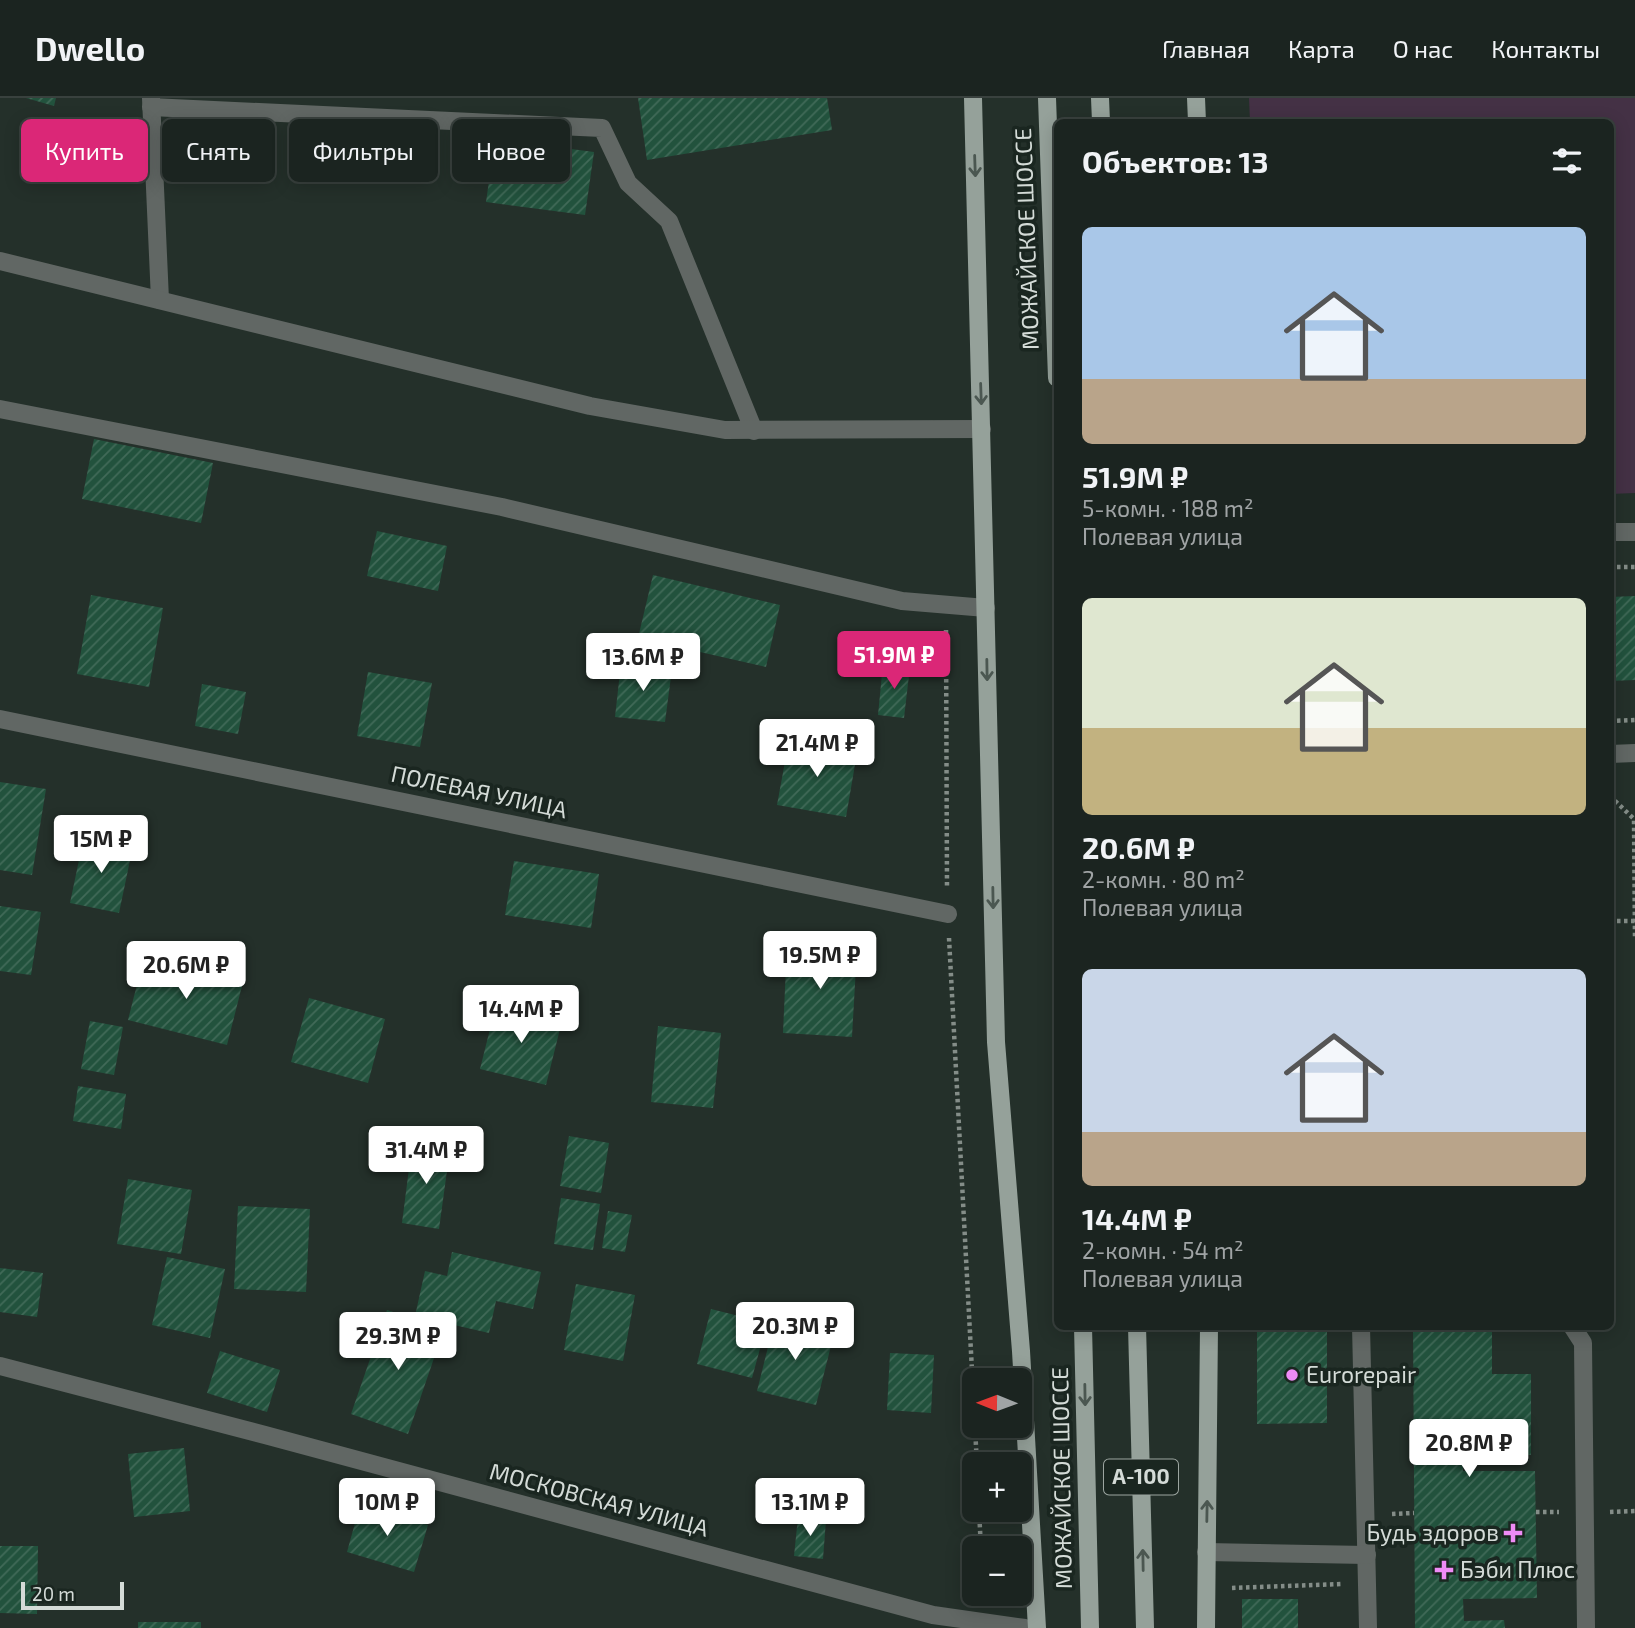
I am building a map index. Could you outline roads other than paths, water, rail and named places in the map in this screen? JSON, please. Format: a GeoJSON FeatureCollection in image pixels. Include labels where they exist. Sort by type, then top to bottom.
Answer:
{"type":"FeatureCollection","features":[{"type":"Feature","properties":{"kind":"main road"},"geometry":{"type":"LineString","coordinates":[[973,98],[996,1042],[1021,1351],[1037,1628]]}},
{"type":"Feature","properties":{"kind":"main road","name":"МОЖАЙСКОЕ ШОССЕ"},"geometry":{"type":"LineString","coordinates":[[1047,98],[1054,294]]}},
{"type":"Feature","properties":{"kind":"main road"},"geometry":{"type":"LineString","coordinates":[[1100,98],[1101,119]]}},
{"type":"Feature","properties":{"kind":"main road"},"geometry":{"type":"LineString","coordinates":[[1196,98],[1196,119]]}},
{"type":"Feature","properties":{"kind":"main road","name":"МОЖАЙСКОЕ ШОССЕ"},"geometry":{"type":"LineString","coordinates":[[1083,1330],[1090,1628]]}},
{"type":"Feature","properties":{"kind":"main road","name":"А-100"},"geometry":{"type":"LineString","coordinates":[[1138,1330],[1145,1628]]}},
{"type":"Feature","properties":{"kind":"main road"},"geometry":{"type":"LineString","coordinates":[[1206,1628],[1209,1330]]}},
{"type":"Feature","properties":{"kind":"street"},"geometry":{"type":"LineString","coordinates":[[160,300],[151,103],[601,128],[628,183],[669,221],[754,430]]}},
{"type":"Feature","properties":{"kind":"street"},"geometry":{"type":"LineString","coordinates":[[0,261],[590,406],[725,430],[982,429]]}},
{"type":"Feature","properties":{"kind":"street"},"geometry":{"type":"LineString","coordinates":[[0,409],[502,507],[901,601],[986,608]]}},
{"type":"Feature","properties":{"kind":"street"},"geometry":{"type":"LineString","coordinates":[[1614,532],[1635,532]]}},
{"type":"Feature","properties":{"kind":"street","name":"ПОЛЕВАЯ УЛИЦА"},"geometry":{"type":"LineString","coordinates":[[0,719],[948,914]]}},
{"type":"Feature","properties":{"kind":"street"},"geometry":{"type":"LineString","coordinates":[[1614,754],[1635,753]]}},
{"type":"Feature","properties":{"kind":"street"},"geometry":{"type":"LineString","coordinates":[[1361,1330],[1368,1628]]}},
{"type":"Feature","properties":{"kind":"street"},"geometry":{"type":"LineString","coordinates":[[1575,1330],[1583,1343],[1586,1628]]}},
{"type":"Feature","properties":{"kind":"street","name":"МОСКОВСКАЯ УЛИЦА"},"geometry":{"type":"LineString","coordinates":[[0,1366],[933,1615],[1025,1628]]}},
{"type":"Feature","properties":{"kind":"street"},"geometry":{"type":"LineString","coordinates":[[1206,1552],[1367,1555]]}},
{"type":"Feature","properties":{"kind":"place","name":"Eurorepair"},"geometry":{"type":"Point","coordinates":[1292,1375]}},
{"type":"Feature","properties":{"kind":"place","name":"Будь здоров"},"geometry":{"type":"Point","coordinates":[1513,1533]}},
{"type":"Feature","properties":{"kind":"place","name":"Бэби Плюс"},"geometry":{"type":"Point","coordinates":[1444,1570]}}]}
